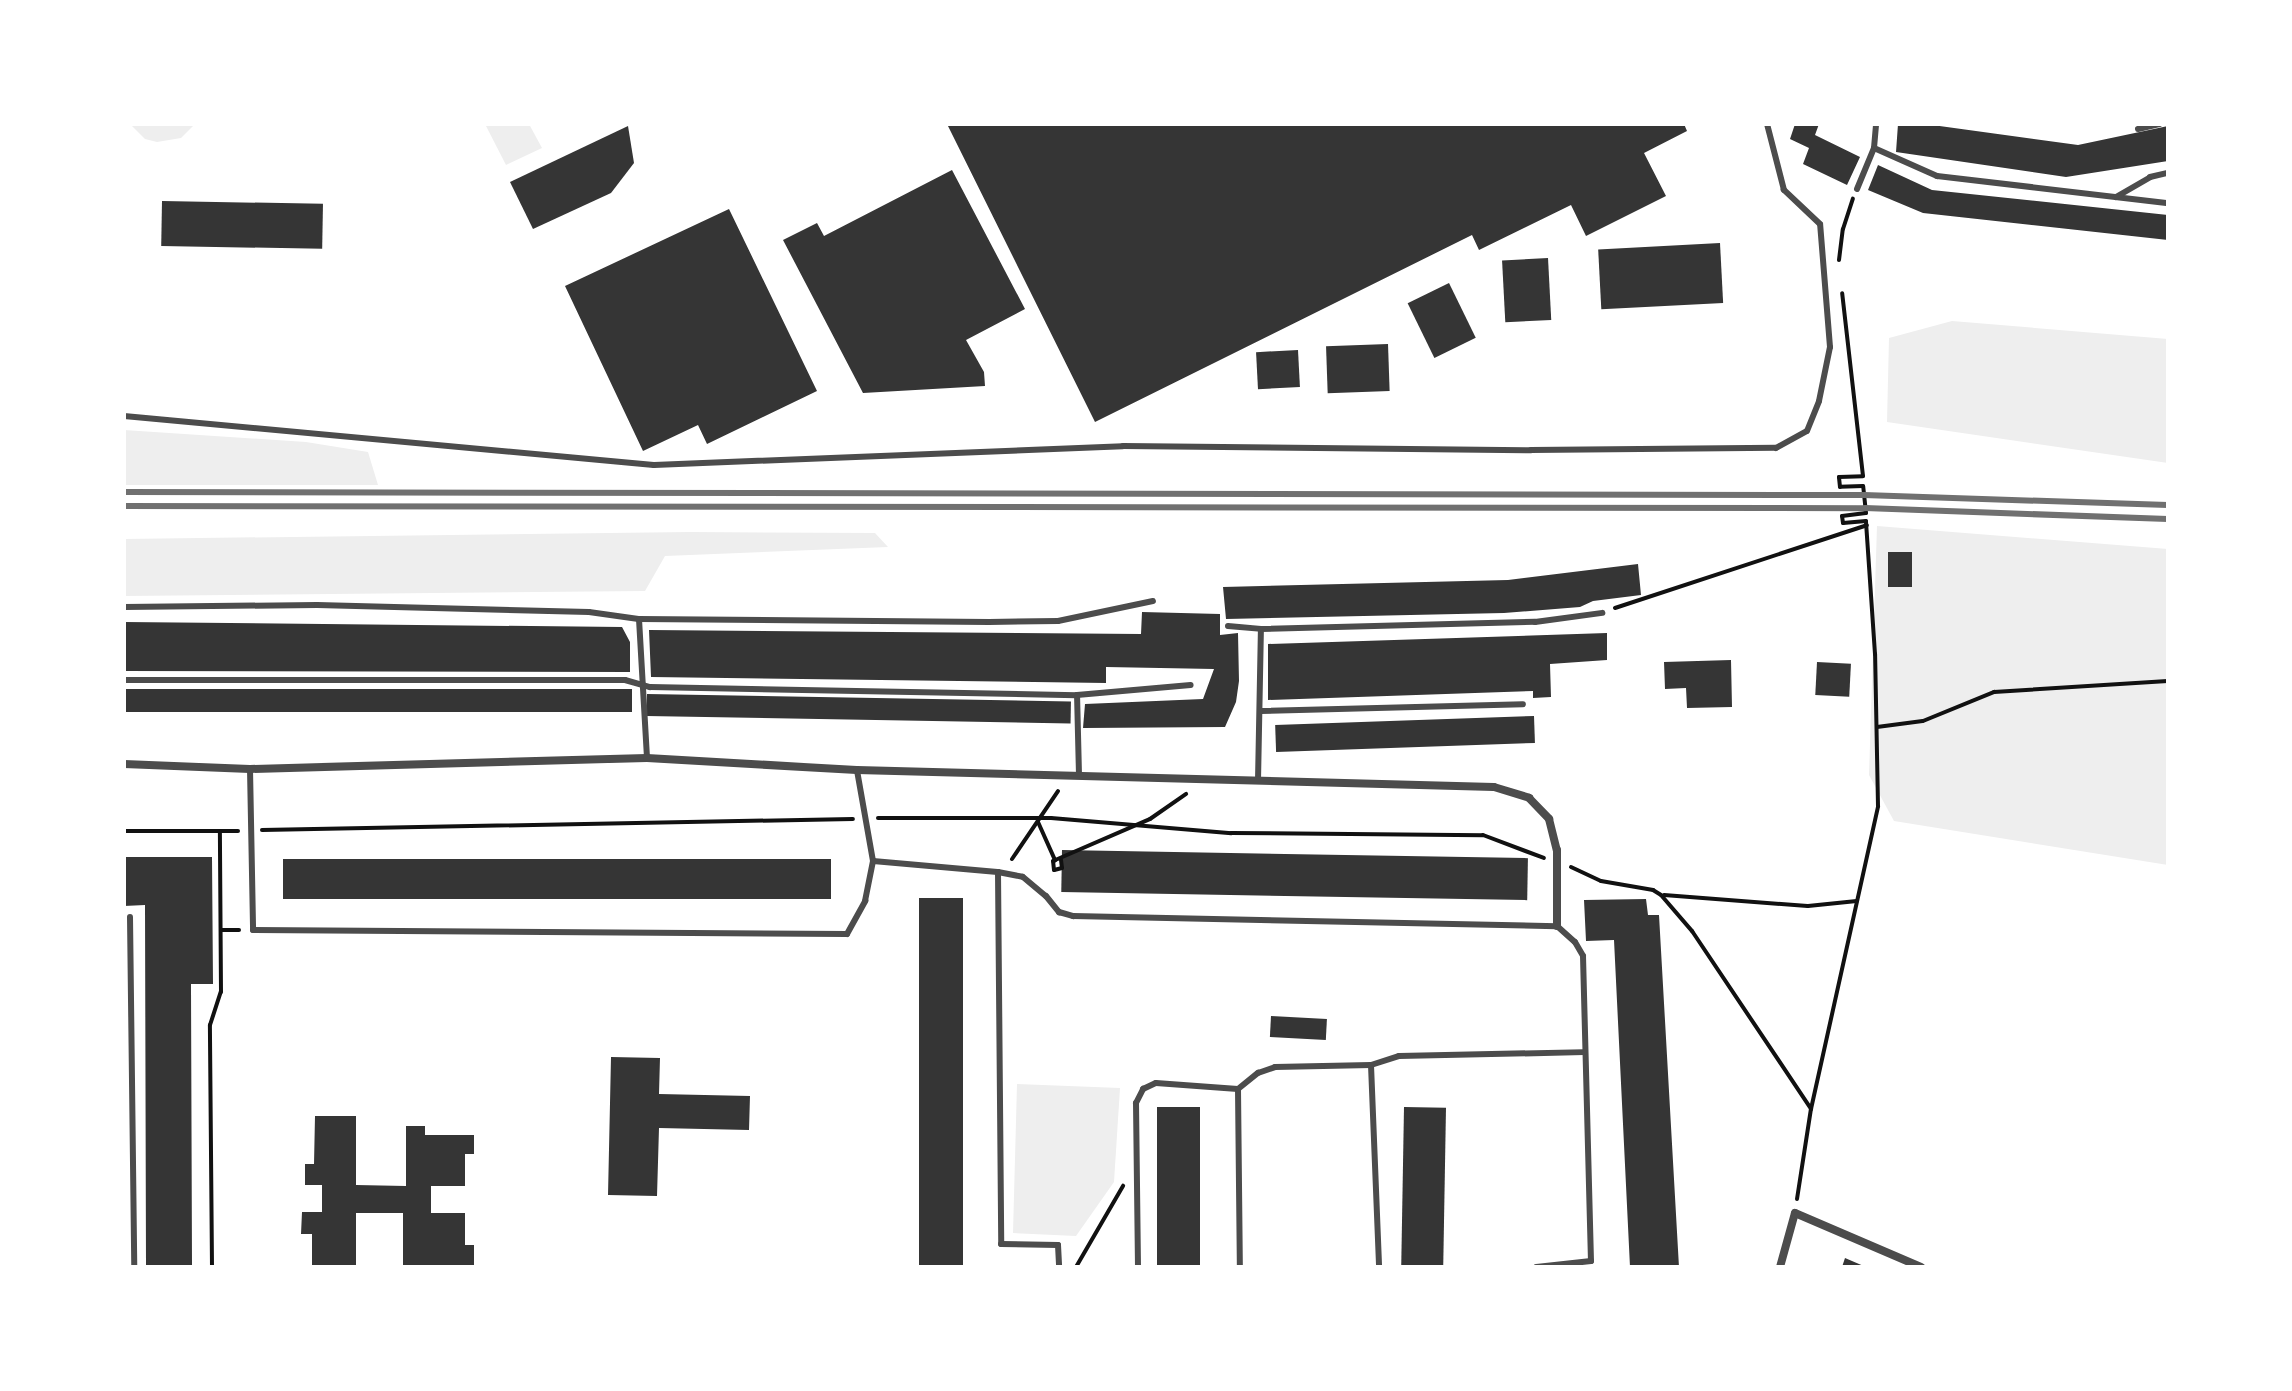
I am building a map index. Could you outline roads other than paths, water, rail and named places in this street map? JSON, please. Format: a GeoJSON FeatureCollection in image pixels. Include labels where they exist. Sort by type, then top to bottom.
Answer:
{"type":"FeatureCollection","features":[{"type":"Feature","properties":{"kind":"street"},"geometry":{"type":"LineString","coordinates":[[124,764],[250,769],[647,758],[857,770],[1494,787],[1529,798],[1549,819],[1554,836],[1557,926]]}},
{"type":"Feature","properties":{"kind":"street"},"geometry":{"type":"LineString","coordinates":[[1780,1267],[1795,1213],[1921,1267]]}},
{"type":"Feature","properties":{"kind":"lane"},"geometry":{"type":"LineString","coordinates":[[124,416],[654,465],[1123,446],[1531,450],[1776,448],[1807,431],[1819,401],[1830,347],[1820,224],[1784,190],[1767,124]]}},
{"type":"Feature","properties":{"kind":"lane"},"geometry":{"type":"LineString","coordinates":[[1857,189],[1874,148],[1876,124]]}},
{"type":"Feature","properties":{"kind":"lane"},"geometry":{"type":"LineString","coordinates":[[2138,129],[2159,124]]}},
{"type":"Feature","properties":{"kind":"lane"},"geometry":{"type":"LineString","coordinates":[[1874,148],[1937,176],[2168,203]]}},
{"type":"Feature","properties":{"kind":"lane"},"geometry":{"type":"LineString","coordinates":[[2116,197],[2150,177],[2168,173]]}},
{"type":"Feature","properties":{"kind":"lane"},"geometry":{"type":"LineString","coordinates":[[124,607],[317,605],[589,612],[639,619],[1058,621],[1153,601]]}},
{"type":"Feature","properties":{"kind":"lane"},"geometry":{"type":"LineString","coordinates":[[1228,626],[1261,629],[1535,622],[1602,613]]}},
{"type":"Feature","properties":{"kind":"lane"},"geometry":{"type":"LineString","coordinates":[[639,619],[640,684],[647,758]]}},
{"type":"Feature","properties":{"kind":"lane"},"geometry":{"type":"LineString","coordinates":[[1258,781],[1261,629]]}},
{"type":"Feature","properties":{"kind":"lane"},"geometry":{"type":"LineString","coordinates":[[124,680],[625,680],[640,684],[1077,695],[1191,685]]}},
{"type":"Feature","properties":{"kind":"lane"},"geometry":{"type":"LineString","coordinates":[[1077,695],[1079,775]]}},
{"type":"Feature","properties":{"kind":"lane"},"geometry":{"type":"LineString","coordinates":[[1261,711],[1523,704]]}},
{"type":"Feature","properties":{"kind":"lane"},"geometry":{"type":"LineString","coordinates":[[250,769],[253,930],[847,934],[865,901],[873,861],[857,770]]}},
{"type":"Feature","properties":{"kind":"lane"},"geometry":{"type":"LineString","coordinates":[[873,861],[1023,877],[1046,896],[1059,912],[1073,916],[1557,926],[1575,942],[1583,956],[1591,1261],[1536,1267]]}},
{"type":"Feature","properties":{"kind":"lane"},"geometry":{"type":"LineString","coordinates":[[998,872],[1001,1244],[1058,1245],[1059,1267]]}},
{"type":"Feature","properties":{"kind":"lane"},"geometry":{"type":"LineString","coordinates":[[130,917],[134,1267]]}},
{"type":"Feature","properties":{"kind":"lane"},"geometry":{"type":"LineString","coordinates":[[1138,1267],[1136,1103],[1143,1089],[1156,1083],[1238,1089],[1258,1073],[1275,1067],[1371,1065],[1399,1056],[1584,1052]]}},
{"type":"Feature","properties":{"kind":"lane"},"geometry":{"type":"LineString","coordinates":[[1371,1065],[1379,1267]]}},
{"type":"Feature","properties":{"kind":"lane"},"geometry":{"type":"LineString","coordinates":[[1238,1089],[1240,1267]]}},
{"type":"Feature","properties":{"kind":"railway"},"geometry":{"type":"LineString","coordinates":[[124,492],[1864,495],[2168,505]]}},
{"type":"Feature","properties":{"kind":"railway"},"geometry":{"type":"LineString","coordinates":[[124,506],[1865,508],[2168,519]]}}]}
